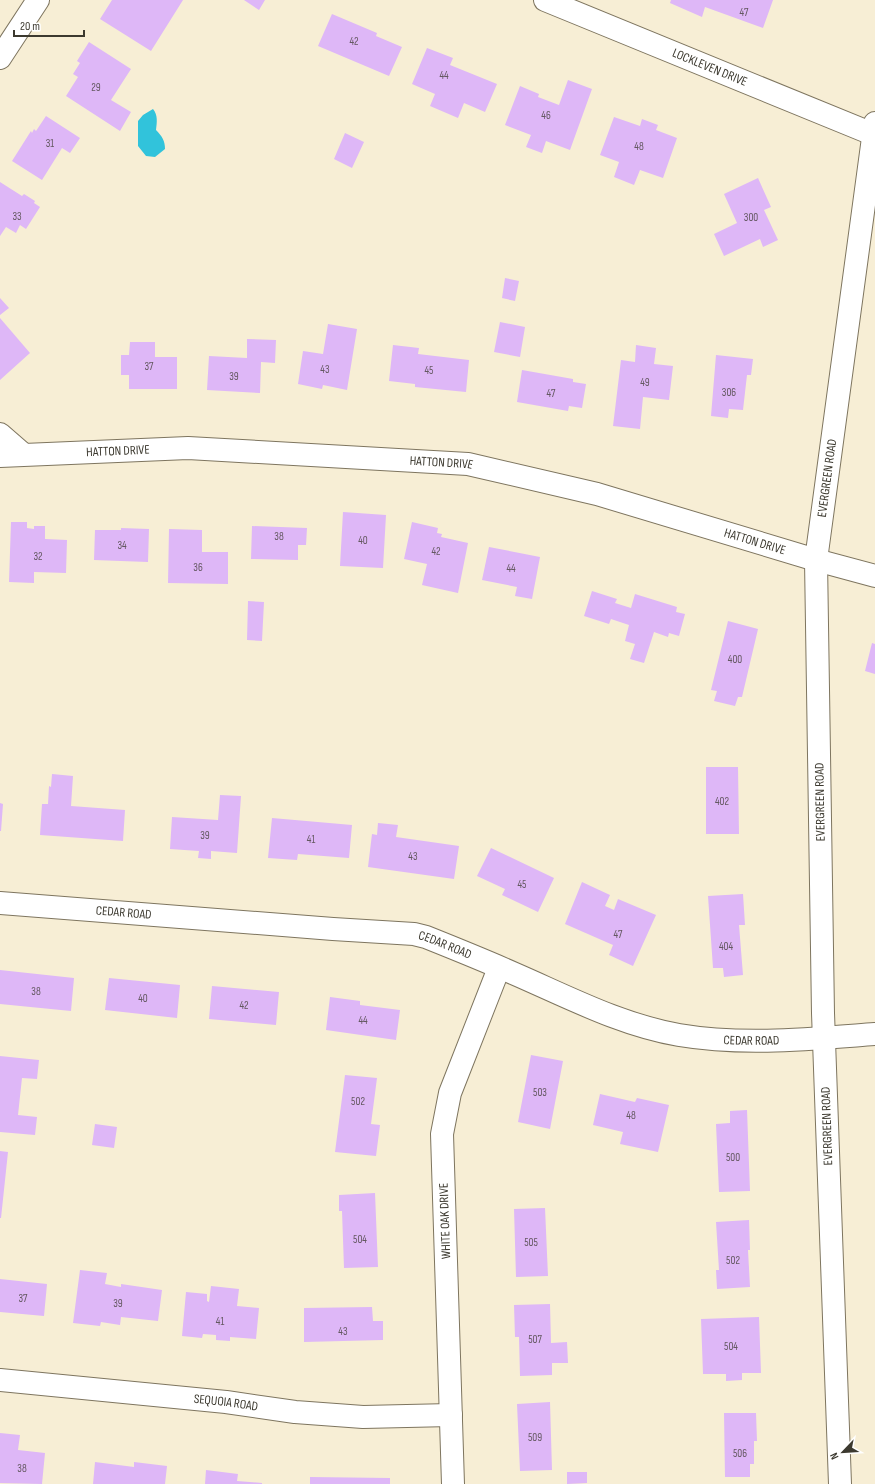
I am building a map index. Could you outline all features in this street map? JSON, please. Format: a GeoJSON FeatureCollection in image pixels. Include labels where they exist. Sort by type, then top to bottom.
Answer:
{"type":"FeatureCollection","features":[{"type":"Feature","properties":{"kind":"street"},"geometry":{"type":"LineString","coordinates":[[0,58],[38,0]]}},
{"type":"Feature","properties":{"kind":"street","name":"LOCKLEVEN DRIVE"},"geometry":{"type":"LineString","coordinates":[[545,0],[875,131]]}},
{"type":"Feature","properties":{"kind":"street","name":"EVERGREEN ROAD"},"geometry":{"type":"LineString","coordinates":[[840,1484],[824,1038],[816,560],[875,131]]}},
{"type":"Feature","properties":{"kind":"street"},"geometry":{"type":"LineString","coordinates":[[0,434],[23,454]]}},
{"type":"Feature","properties":{"kind":"street","name":"HATTON DRIVE"},"geometry":{"type":"LineString","coordinates":[[0,456],[188,448],[468,464],[597,494],[816,560],[875,576]]}},
{"type":"Feature","properties":{"kind":"street","name":"CEDAR ROAD"},"geometry":{"type":"LineString","coordinates":[[0,903],[333,930],[414,934],[426,937],[597,1011],[636,1024],[679,1035],[726,1040],[774,1041],[875,1034]]}},
{"type":"Feature","properties":{"kind":"street","name":"WHITE OAK DRIVE"},"geometry":{"type":"LineString","coordinates":[[453,1484],[442,1134],[450,1093],[499,968]]}},
{"type":"Feature","properties":{"kind":"street","name":"SEQUOIA ROAD"},"geometry":{"type":"LineString","coordinates":[[0,1380],[226,1402],[295,1412],[362,1417],[452,1414]]}},
{"type":"Feature","properties":{"kind":"water"},"geometry":{"type":"Polygon","coordinates":[[[153,109],[155,111],[157,121],[156,130],[163,139],[165,149],[155,157],[146,156],[138,146],[138,121],[143,115],[153,109]]]}},
{"type":"Feature","properties":{"kind":"building"},"geometry":{"type":"Polygon","coordinates":[[[112,0],[183,0],[151,51],[100,19],[112,0]]]}},
{"type":"Feature","properties":{"kind":"building"},"geometry":{"type":"Polygon","coordinates":[[[244,0],[265,0],[259,10],[244,0]]]}},
{"type":"Feature","properties":{"kind":"building"},"geometry":{"type":"Polygon","coordinates":[[[671,0],[773,0],[763,28],[705,7],[702,17],[670,3],[671,0]]]}},
{"type":"Feature","properties":{"kind":"building"},"geometry":{"type":"Polygon","coordinates":[[[332,14],[377,33],[376,36],[402,47],[389,76],[318,46],[332,14]]]}},
{"type":"Feature","properties":{"kind":"building"},"geometry":{"type":"Polygon","coordinates":[[[89,42],[131,69],[111,100],[131,112],[120,131],[66,96],[78,77],[73,74],[80,63],[77,61],[89,42]]]}},
{"type":"Feature","properties":{"kind":"building"},"geometry":{"type":"Polygon","coordinates":[[[427,48],[453,58],[450,65],[497,84],[485,112],[464,103],[458,118],[430,106],[435,94],[412,84],[427,48]]]}},
{"type":"Feature","properties":{"kind":"building"},"geometry":{"type":"Polygon","coordinates":[[[568,80],[592,89],[570,150],[546,141],[542,153],[526,147],[531,135],[505,125],[520,86],[539,94],[538,97],[559,105],[568,80]]]}},
{"type":"Feature","properties":{"kind":"building"},"geometry":{"type":"Polygon","coordinates":[[[46,116],[80,138],[70,153],[62,148],[42,180],[12,161],[31,131],[32,133],[34,129],[36,131],[46,116]]]}},
{"type":"Feature","properties":{"kind":"building"},"geometry":{"type":"Polygon","coordinates":[[[614,117],[640,126],[642,119],[658,125],[656,130],[677,138],[663,178],[640,170],[634,185],[614,177],[619,162],[600,155],[614,117]]]}},
{"type":"Feature","properties":{"kind":"building"},"geometry":{"type":"Polygon","coordinates":[[[345,133],[364,142],[352,168],[334,159],[345,133]]]}},
{"type":"Feature","properties":{"kind":"building"},"geometry":{"type":"Polygon","coordinates":[[[758,178],[771,207],[764,210],[778,240],[763,247],[760,239],[724,256],[714,234],[737,223],[724,194],[758,178]]]}},
{"type":"Feature","properties":{"kind":"building"},"geometry":{"type":"Polygon","coordinates":[[[0,182],[22,196],[24,194],[35,201],[34,203],[40,207],[26,229],[20,225],[16,233],[6,227],[0,236],[0,182]]]}},
{"type":"Feature","properties":{"kind":"building"},"geometry":{"type":"Polygon","coordinates":[[[505,278],[519,281],[515,301],[502,298],[505,278]]]}},
{"type":"Feature","properties":{"kind":"building"},"geometry":{"type":"Polygon","coordinates":[[[0,298],[9,308],[0,315],[0,298]]]}},
{"type":"Feature","properties":{"kind":"building"},"geometry":{"type":"Polygon","coordinates":[[[0,318],[30,353],[0,380],[0,318]]]}},
{"type":"Feature","properties":{"kind":"building"},"geometry":{"type":"Polygon","coordinates":[[[500,322],[525,327],[520,357],[494,352],[500,322]]]}},
{"type":"Feature","properties":{"kind":"building"},"geometry":{"type":"Polygon","coordinates":[[[328,324],[357,329],[347,390],[323,385],[322,389],[298,384],[303,351],[323,354],[328,324]]]}},
{"type":"Feature","properties":{"kind":"building"},"geometry":{"type":"Polygon","coordinates":[[[247,339],[276,340],[275,363],[261,362],[260,393],[207,390],[209,356],[247,358],[247,339]]]}},
{"type":"Feature","properties":{"kind":"building"},"geometry":{"type":"Polygon","coordinates":[[[130,342],[155,342],[155,357],[177,357],[177,389],[129,389],[129,375],[121,375],[121,355],[129,355],[130,342]]]}},
{"type":"Feature","properties":{"kind":"building"},"geometry":{"type":"Polygon","coordinates":[[[393,345],[419,348],[418,354],[469,360],[466,392],[415,387],[415,384],[389,381],[393,345]]]}},
{"type":"Feature","properties":{"kind":"building"},"geometry":{"type":"Polygon","coordinates":[[[636,345],[656,348],[654,364],[673,366],[669,400],[643,397],[640,429],[613,426],[621,360],[635,362],[636,345]]]}},
{"type":"Feature","properties":{"kind":"building"},"geometry":{"type":"Polygon","coordinates":[[[716,355],[753,359],[751,375],[747,375],[743,410],[729,409],[728,418],[711,416],[716,355]]]}},
{"type":"Feature","properties":{"kind":"building"},"geometry":{"type":"Polygon","coordinates":[[[522,370],[573,379],[573,382],[586,384],[582,408],[569,406],[568,411],[517,402],[522,370]]]}},
{"type":"Feature","properties":{"kind":"building"},"geometry":{"type":"Polygon","coordinates":[[[343,512],[386,515],[383,568],[340,566],[343,512]]]}},
{"type":"Feature","properties":{"kind":"building"},"geometry":{"type":"Polygon","coordinates":[[[11,522],[27,522],[27,528],[34,529],[34,526],[45,526],[45,539],[67,540],[66,573],[34,572],[34,583],[9,582],[11,522]]]}},
{"type":"Feature","properties":{"kind":"building"},"geometry":{"type":"Polygon","coordinates":[[[412,522],[438,528],[437,533],[442,534],[441,537],[468,543],[458,593],[422,585],[427,564],[404,559],[412,522]]]}},
{"type":"Feature","properties":{"kind":"building"},"geometry":{"type":"Polygon","coordinates":[[[252,526],[307,528],[306,545],[298,545],[298,560],[251,559],[252,526]]]}},
{"type":"Feature","properties":{"kind":"building"},"geometry":{"type":"Polygon","coordinates":[[[121,528],[149,529],[148,562],[94,560],[95,530],[121,530],[121,528]]]}},
{"type":"Feature","properties":{"kind":"building"},"geometry":{"type":"Polygon","coordinates":[[[169,529],[202,530],[202,552],[228,552],[228,584],[168,583],[169,529]]]}},
{"type":"Feature","properties":{"kind":"building"},"geometry":{"type":"Polygon","coordinates":[[[489,547],[540,557],[532,599],[515,596],[517,587],[482,580],[489,547]]]}},
{"type":"Feature","properties":{"kind":"building"},"geometry":{"type":"Polygon","coordinates":[[[592,591],[617,599],[615,603],[631,608],[635,594],[677,607],[676,612],[685,614],[679,636],[669,633],[668,637],[654,632],[644,663],[630,659],[635,644],[625,641],[629,625],[611,619],[609,624],[584,616],[592,591]]]}},
{"type":"Feature","properties":{"kind":"building"},"geometry":{"type":"Polygon","coordinates":[[[248,601],[264,602],[262,641],[247,640],[248,601]]]}},
{"type":"Feature","properties":{"kind":"building"},"geometry":{"type":"Polygon","coordinates":[[[728,621],[758,629],[742,697],[738,697],[735,706],[714,701],[717,691],[711,690],[728,621]]]}},
{"type":"Feature","properties":{"kind":"building"},"geometry":{"type":"Polygon","coordinates":[[[872,643],[875,644],[875,674],[865,671],[872,643]]]}},
{"type":"Feature","properties":{"kind":"building"},"geometry":{"type":"Polygon","coordinates":[[[706,767],[738,767],[739,834],[706,834],[706,767]]]}},
{"type":"Feature","properties":{"kind":"building"},"geometry":{"type":"Polygon","coordinates":[[[52,774],[73,776],[71,806],[125,810],[123,841],[40,835],[42,804],[48,804],[49,786],[51,787],[52,774]]]}},
{"type":"Feature","properties":{"kind":"building"},"geometry":{"type":"Polygon","coordinates":[[[220,795],[241,796],[237,853],[211,851],[211,859],[198,858],[199,851],[170,849],[172,817],[218,820],[220,795]]]}},
{"type":"Feature","properties":{"kind":"building"},"geometry":{"type":"Polygon","coordinates":[[[0,803],[3,804],[1,831],[0,831],[0,803]]]}},
{"type":"Feature","properties":{"kind":"building"},"geometry":{"type":"Polygon","coordinates":[[[272,818],[352,825],[349,858],[298,854],[297,860],[268,858],[272,818]]]}},
{"type":"Feature","properties":{"kind":"building"},"geometry":{"type":"Polygon","coordinates":[[[378,823],[398,825],[396,837],[459,846],[454,879],[368,867],[372,834],[377,835],[378,823]]]}},
{"type":"Feature","properties":{"kind":"building"},"geometry":{"type":"Polygon","coordinates":[[[491,848],[554,878],[538,912],[502,895],[505,889],[477,876],[491,848]]]}},
{"type":"Feature","properties":{"kind":"building"},"geometry":{"type":"Polygon","coordinates":[[[582,882],[610,895],[605,906],[614,910],[618,899],[656,915],[633,966],[609,955],[613,945],[565,924],[582,882]]]}},
{"type":"Feature","properties":{"kind":"building"},"geometry":{"type":"Polygon","coordinates":[[[743,894],[745,925],[739,925],[743,975],[724,977],[723,968],[713,968],[708,896],[743,894]]]}},
{"type":"Feature","properties":{"kind":"building"},"geometry":{"type":"Polygon","coordinates":[[[0,970],[74,978],[71,1011],[0,1004],[0,970]]]}},
{"type":"Feature","properties":{"kind":"building"},"geometry":{"type":"Polygon","coordinates":[[[109,978],[180,985],[177,1018],[105,1010],[109,978]]]}},
{"type":"Feature","properties":{"kind":"building"},"geometry":{"type":"Polygon","coordinates":[[[212,986],[279,992],[276,1025],[209,1019],[212,986]]]}},
{"type":"Feature","properties":{"kind":"building"},"geometry":{"type":"Polygon","coordinates":[[[330,997],[360,1001],[360,1005],[400,1010],[396,1040],[326,1030],[330,997]]]}},
{"type":"Feature","properties":{"kind":"building"},"geometry":{"type":"Polygon","coordinates":[[[531,1055],[563,1061],[550,1129],[518,1122],[531,1055]]]}},
{"type":"Feature","properties":{"kind":"building"},"geometry":{"type":"Polygon","coordinates":[[[0,1056],[39,1060],[37,1079],[22,1078],[18,1115],[37,1117],[35,1135],[0,1132],[0,1056]]]}},
{"type":"Feature","properties":{"kind":"building"},"geometry":{"type":"Polygon","coordinates":[[[345,1075],[377,1078],[371,1124],[380,1125],[376,1156],[335,1152],[345,1075]]]}},
{"type":"Feature","properties":{"kind":"building"},"geometry":{"type":"Polygon","coordinates":[[[600,1094],[635,1102],[637,1098],[669,1105],[658,1152],[620,1144],[623,1132],[593,1125],[600,1094]]]}},
{"type":"Feature","properties":{"kind":"building"},"geometry":{"type":"Polygon","coordinates":[[[747,1110],[750,1191],[719,1192],[716,1124],[730,1123],[730,1111],[747,1110]]]}},
{"type":"Feature","properties":{"kind":"building"},"geometry":{"type":"Polygon","coordinates":[[[95,1124],[117,1127],[114,1148],[92,1145],[95,1124]]]}},
{"type":"Feature","properties":{"kind":"building"},"geometry":{"type":"Polygon","coordinates":[[[0,1151],[8,1152],[1,1218],[0,1218],[0,1151]]]}},
{"type":"Feature","properties":{"kind":"building"},"geometry":{"type":"Polygon","coordinates":[[[375,1193],[378,1267],[344,1268],[342,1211],[339,1211],[339,1195],[375,1193]]]}},
{"type":"Feature","properties":{"kind":"building"},"geometry":{"type":"Polygon","coordinates":[[[545,1208],[548,1276],[516,1277],[514,1209],[545,1208]]]}},
{"type":"Feature","properties":{"kind":"building"},"geometry":{"type":"Polygon","coordinates":[[[749,1220],[750,1250],[748,1250],[750,1287],[717,1289],[716,1270],[719,1270],[716,1222],[749,1220]]]}},
{"type":"Feature","properties":{"kind":"building"},"geometry":{"type":"Polygon","coordinates":[[[80,1270],[107,1273],[105,1284],[121,1287],[121,1284],[162,1290],[158,1321],[121,1317],[120,1325],[101,1322],[100,1326],[73,1323],[80,1270]]]}},
{"type":"Feature","properties":{"kind":"building"},"geometry":{"type":"Polygon","coordinates":[[[0,1279],[47,1284],[44,1316],[0,1312],[0,1279]]]}},
{"type":"Feature","properties":{"kind":"building"},"geometry":{"type":"Polygon","coordinates":[[[211,1286],[239,1289],[237,1306],[259,1308],[256,1339],[230,1337],[230,1341],[216,1340],[216,1335],[203,1334],[202,1338],[182,1336],[186,1292],[207,1294],[207,1301],[209,1302],[211,1286]]]}},
{"type":"Feature","properties":{"kind":"building"},"geometry":{"type":"Polygon","coordinates":[[[550,1304],[551,1343],[567,1342],[568,1363],[552,1363],[552,1375],[520,1376],[519,1337],[515,1337],[514,1305],[550,1304]]]}},
{"type":"Feature","properties":{"kind":"building"},"geometry":{"type":"Polygon","coordinates":[[[372,1307],[373,1321],[383,1321],[383,1340],[304,1342],[304,1308],[372,1307]]]}},
{"type":"Feature","properties":{"kind":"building"},"geometry":{"type":"Polygon","coordinates":[[[759,1317],[761,1373],[742,1373],[742,1380],[726,1381],[726,1374],[703,1374],[701,1319],[759,1317]]]}},
{"type":"Feature","properties":{"kind":"building"},"geometry":{"type":"Polygon","coordinates":[[[550,1402],[552,1470],[520,1471],[517,1404],[550,1402]]]}},
{"type":"Feature","properties":{"kind":"building"},"geometry":{"type":"Polygon","coordinates":[[[724,1413],[756,1413],[757,1441],[754,1441],[754,1464],[750,1464],[750,1477],[725,1477],[724,1413]]]}},
{"type":"Feature","properties":{"kind":"building"},"geometry":{"type":"Polygon","coordinates":[[[0,1433],[20,1435],[18,1450],[45,1453],[42,1484],[0,1483],[0,1433]]]}},
{"type":"Feature","properties":{"kind":"building"},"geometry":{"type":"Polygon","coordinates":[[[95,1462],[134,1467],[134,1462],[167,1466],[165,1484],[93,1484],[95,1462]]]}},
{"type":"Feature","properties":{"kind":"building"},"geometry":{"type":"Polygon","coordinates":[[[206,1470],[238,1474],[237,1481],[262,1484],[205,1484],[206,1470]]]}},
{"type":"Feature","properties":{"kind":"building"},"geometry":{"type":"Polygon","coordinates":[[[567,1472],[587,1472],[587,1483],[567,1484],[567,1472]]]}},
{"type":"Feature","properties":{"kind":"building"},"geometry":{"type":"Polygon","coordinates":[[[310,1477],[390,1478],[390,1484],[310,1484],[310,1477]]]}}]}
